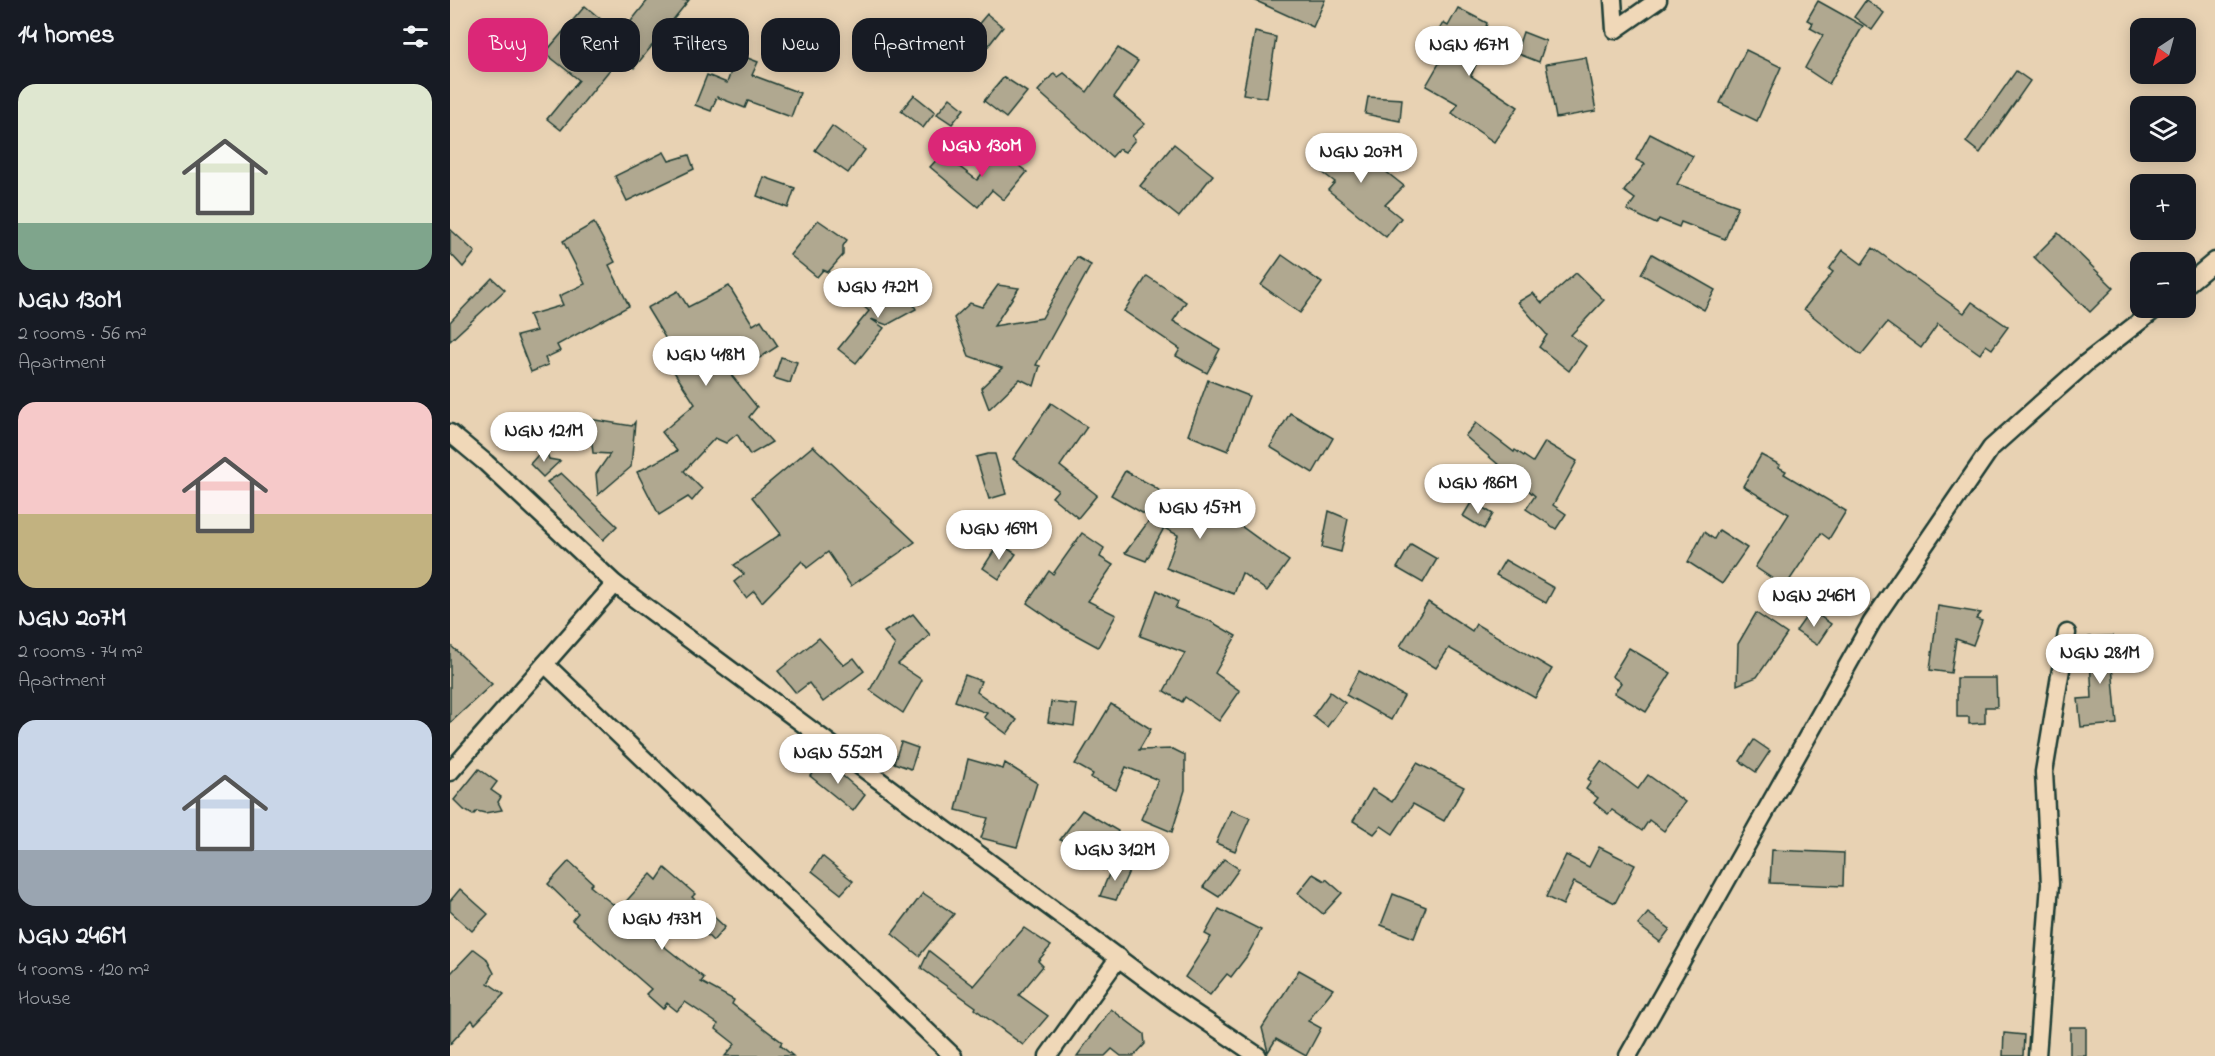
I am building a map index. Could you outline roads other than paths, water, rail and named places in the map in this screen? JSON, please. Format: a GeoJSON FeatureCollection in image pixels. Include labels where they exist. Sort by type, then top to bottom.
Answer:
{"type":"FeatureCollection","features":[{"type":"Feature","properties":{"kind":"street"},"geometry":{"type":"LineString","coordinates":[[1613,0],[1615,30],[1658,0]]}},
{"type":"Feature","properties":{"kind":"street"},"geometry":{"type":"LineString","coordinates":[[2196,277],[2215,261]]}},
{"type":"Feature","properties":{"kind":"street"},"geometry":{"type":"LineString","coordinates":[[1628,1056],[1872,622],[1991,448],[2086,363],[2144,318]]}},
{"type":"Feature","properties":{"kind":"street"},"geometry":{"type":"LineString","coordinates":[[450,433],[486,463],[615,584],[1176,1001],[1258,1056]]}},
{"type":"Feature","properties":{"kind":"street"},"geometry":{"type":"LineString","coordinates":[[450,772],[615,584]]}},
{"type":"Feature","properties":{"kind":"street"},"geometry":{"type":"LineString","coordinates":[[2037,1056],[2050,884],[2044,772],[2067,633]]}},
{"type":"Feature","properties":{"kind":"street"},"geometry":{"type":"LineString","coordinates":[[545,664],[953,1056]]}},
{"type":"Feature","properties":{"kind":"street"},"geometry":{"type":"LineString","coordinates":[[1048,1056],[1119,957]]}}]}
